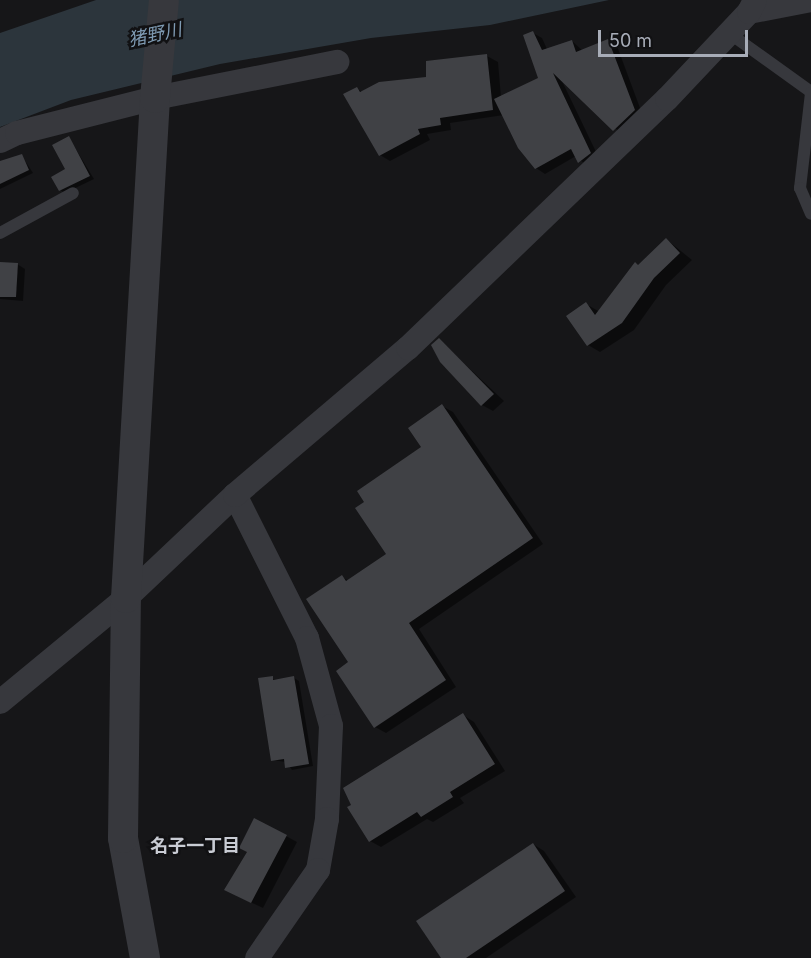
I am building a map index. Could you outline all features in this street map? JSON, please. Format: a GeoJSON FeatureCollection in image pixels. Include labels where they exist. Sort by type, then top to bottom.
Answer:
{"type":"FeatureCollection","features":[{"type":"Feature","properties":{"kind":"street"},"geometry":{"type":"LineString","coordinates":[[145,958],[123,838],[126,598],[154,108],[164,0]]}},
{"type":"Feature","properties":{"kind":"street"},"geometry":{"type":"LineString","coordinates":[[0,702],[126,598],[235,495],[408,348],[667,99],[752,6],[811,0]]}},
{"type":"Feature","properties":{"kind":"street"},"geometry":{"type":"LineString","coordinates":[[0,141],[17,133],[154,108],[337,62]]}},
{"type":"Feature","properties":{"kind":"street"},"geometry":{"type":"LineString","coordinates":[[235,495],[307,638],[332,726],[327,819],[318,870],[257,958]]}},
{"type":"Feature","properties":{"kind":"lane"},"geometry":{"type":"LineString","coordinates":[[729,33],[811,92],[800,188],[811,214]]}},
{"type":"Feature","properties":{"kind":"lane"},"geometry":{"type":"LineString","coordinates":[[0,233],[73,193]]}},
{"type":"Feature","properties":{"kind":"water","name":"猪野川"},"geometry":{"type":"Polygon","coordinates":[[[96,0],[609,0],[490,25],[371,38],[220,64],[71,100],[0,127],[0,33],[96,0]]]}},
{"type":"Feature","properties":{"kind":"building"},"geometry":{"type":"Polygon","coordinates":[[[533,31],[542,50],[572,40],[576,52],[608,39],[635,110],[613,131],[553,73],[591,153],[578,163],[571,149],[535,169],[518,148],[494,99],[538,78],[523,35],[533,31]]]}},
{"type":"Feature","properties":{"kind":"building"},"geometry":{"type":"Polygon","coordinates":[[[487,54],[493,110],[440,118],[441,125],[418,129],[420,134],[379,156],[343,94],[357,87],[360,92],[379,82],[426,77],[426,61],[487,54]]]}},
{"type":"Feature","properties":{"kind":"building"},"geometry":{"type":"Polygon","coordinates":[[[69,136],[90,176],[59,191],[51,177],[65,169],[52,145],[69,136]]]}},
{"type":"Feature","properties":{"kind":"building"},"geometry":{"type":"Polygon","coordinates":[[[22,154],[29,170],[0,184],[0,161],[22,154]]]}},
{"type":"Feature","properties":{"kind":"building"},"geometry":{"type":"Polygon","coordinates":[[[666,238],[680,253],[654,278],[622,323],[587,346],[566,316],[586,302],[595,315],[635,262],[638,265],[666,238]]]}},
{"type":"Feature","properties":{"kind":"building"},"geometry":{"type":"Polygon","coordinates":[[[0,262],[18,263],[16,297],[0,297],[0,262]]]}},
{"type":"Feature","properties":{"kind":"building"},"geometry":{"type":"Polygon","coordinates":[[[439,338],[494,394],[481,406],[440,362],[431,345],[439,338]]]}},
{"type":"Feature","properties":{"kind":"building"},"geometry":{"type":"Polygon","coordinates":[[[442,404],[533,538],[409,623],[446,680],[374,728],[336,671],[348,662],[306,599],[342,575],[346,581],[386,554],[355,508],[364,502],[357,491],[421,447],[408,428],[442,404]]]}},
{"type":"Feature","properties":{"kind":"building"},"geometry":{"type":"Polygon","coordinates":[[[273,676],[273,680],[294,676],[309,764],[285,768],[284,759],[271,761],[258,678],[273,676]]]}},
{"type":"Feature","properties":{"kind":"building"},"geometry":{"type":"Polygon","coordinates":[[[463,713],[495,764],[450,792],[453,797],[421,817],[417,812],[369,842],[347,807],[351,805],[343,788],[463,713]]]}},
{"type":"Feature","properties":{"kind":"building"},"geometry":{"type":"Polygon","coordinates":[[[254,818],[287,835],[251,903],[224,890],[247,852],[239,848],[254,818]]]}},
{"type":"Feature","properties":{"kind":"building"},"geometry":{"type":"Polygon","coordinates":[[[533,843],[565,891],[466,958],[441,958],[416,921],[533,843]]]}},
{"type":"Feature","properties":{"kind":"district","name":"名子一丁目"},"geometry":{"type":"Point","coordinates":[195,846]}}]}
